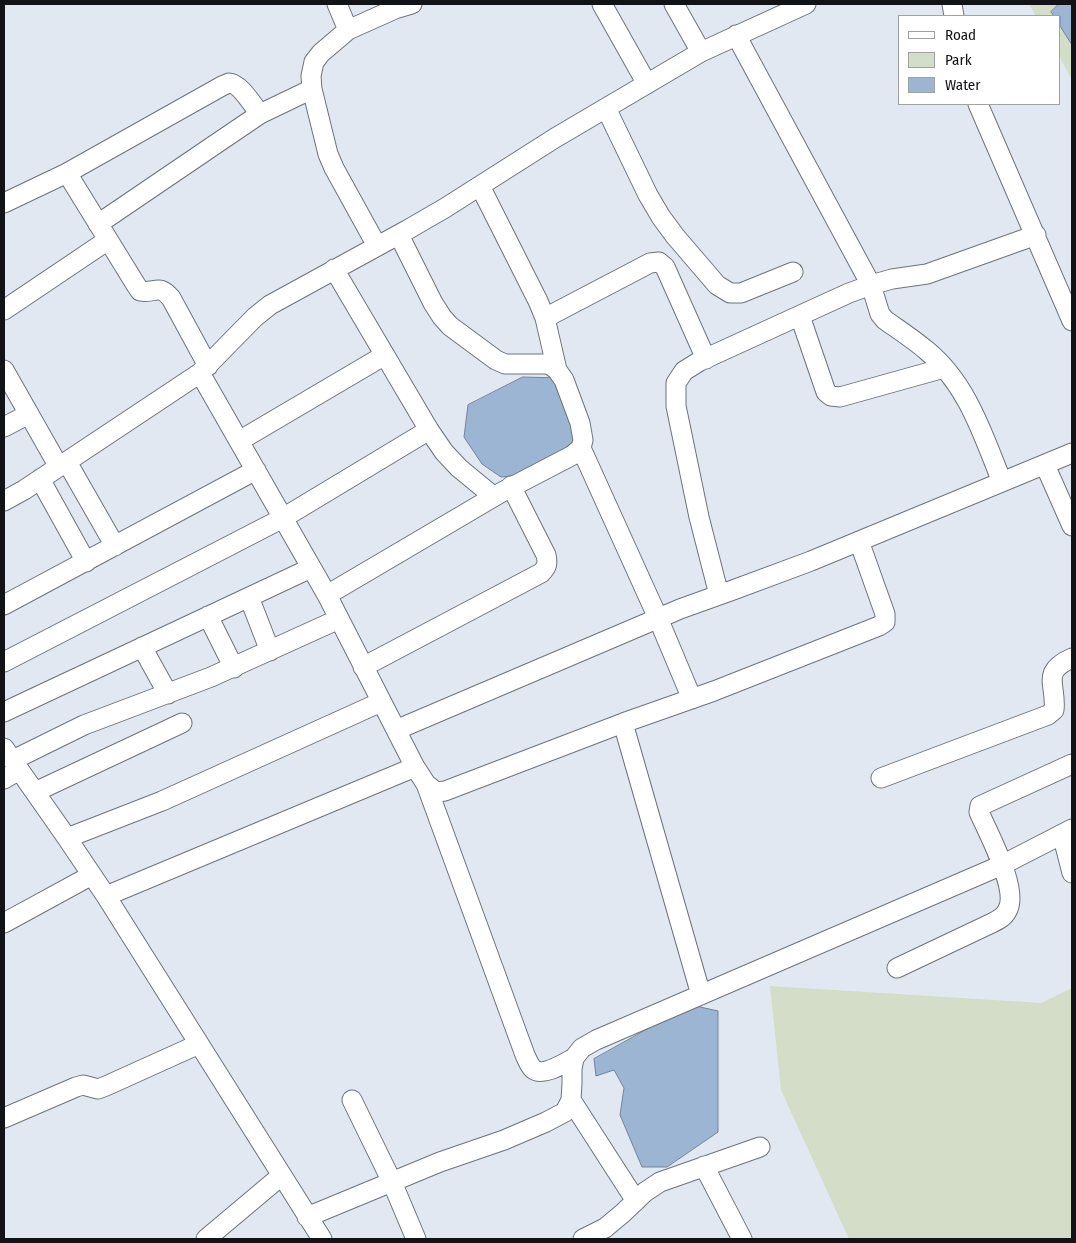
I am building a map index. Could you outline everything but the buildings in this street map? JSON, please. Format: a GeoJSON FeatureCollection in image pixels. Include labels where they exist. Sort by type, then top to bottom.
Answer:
{"type":"FeatureCollection","features":[{"type":"Feature","properties":{"kind":"street"},"geometry":{"type":"LineString","coordinates":[[337,4],[348,30]]}},
{"type":"Feature","properties":{"kind":"street"},"geometry":{"type":"LineString","coordinates":[[376,246],[328,154],[312,89],[311,76],[314,62],[321,53],[348,30],[395,9],[412,4]]}},
{"type":"Feature","properties":{"kind":"street"},"geometry":{"type":"LineString","coordinates":[[602,4],[647,84]]}},
{"type":"Feature","properties":{"kind":"street"},"geometry":{"type":"LineString","coordinates":[[674,4],[700,52]]}},
{"type":"Feature","properties":{"kind":"street"},"geometry":{"type":"LineString","coordinates":[[4,500],[24,490],[204,370],[255,317],[270,305],[445,208],[555,138],[700,52],[806,4]]}},
{"type":"Feature","properties":{"kind":"street"},"geometry":{"type":"LineString","coordinates":[[736,35],[870,285],[880,314],[885,320],[927,350],[960,388],[968,400],[1002,482]]}},
{"type":"Feature","properties":{"kind":"street"},"geometry":{"type":"LineString","coordinates":[[4,203],[67,173],[230,83],[236,85],[243,92],[260,114]]}},
{"type":"Feature","properties":{"kind":"street"},"geometry":{"type":"LineString","coordinates":[[98,224],[260,114],[312,89]]}},
{"type":"Feature","properties":{"kind":"street"},"geometry":{"type":"LineString","coordinates":[[978,105],[1036,235],[1068,298],[1072,321]]}},
{"type":"Feature","properties":{"kind":"street"},"geometry":{"type":"LineString","coordinates":[[606,108],[648,195],[661,216],[675,236],[717,285],[730,293],[741,292],[793,272]]}},
{"type":"Feature","properties":{"kind":"street"},"geometry":{"type":"LineString","coordinates":[[67,173],[140,292],[165,291],[171,298],[239,441],[326,595],[415,767],[426,784],[525,1055],[534,1070],[551,1070],[574,1058],[582,1048],[596,1040],[1002,865],[1067,832],[1072,873]]}},
{"type":"Feature","properties":{"kind":"street"},"geometry":{"type":"LineString","coordinates":[[480,186],[528,279],[545,318],[557,370]]}},
{"type":"Feature","properties":{"kind":"street"},"geometry":{"type":"LineString","coordinates":[[326,595],[493,496],[573,455],[581,448],[583,440],[580,423],[564,380],[557,370],[549,364],[505,364],[496,360],[450,326],[433,303],[399,234]]}},
{"type":"Feature","properties":{"kind":"street"},"geometry":{"type":"LineString","coordinates":[[719,595],[699,517],[676,406],[676,383],[684,371],[706,359],[870,285],[892,279],[927,274],[1036,235]]}},
{"type":"Feature","properties":{"kind":"street"},"geometry":{"type":"LineString","coordinates":[[4,310],[108,240]]}},
{"type":"Feature","properties":{"kind":"street"},"geometry":{"type":"LineString","coordinates":[[545,318],[650,263],[659,262],[665,267],[706,359]]}},
{"type":"Feature","properties":{"kind":"street"},"geometry":{"type":"LineString","coordinates":[[334,269],[429,430],[444,452],[459,468],[493,496]]}},
{"type":"Feature","properties":{"kind":"street"},"geometry":{"type":"LineString","coordinates":[[800,316],[826,392],[831,396],[840,397],[944,368]]}},
{"type":"Feature","properties":{"kind":"street"},"geometry":{"type":"LineString","coordinates":[[239,441],[385,355]]}},
{"type":"Feature","properties":{"kind":"street"},"geometry":{"type":"LineString","coordinates":[[4,370],[29,414],[115,546]]}},
{"type":"Feature","properties":{"kind":"street"},"geometry":{"type":"LineString","coordinates":[[4,427],[29,414]]}},
{"type":"Feature","properties":{"kind":"street"},"geometry":{"type":"LineString","coordinates":[[4,662],[283,518],[429,430]]}},
{"type":"Feature","properties":{"kind":"street"},"geometry":{"type":"LineString","coordinates":[[581,448],[658,618],[692,699]]}},
{"type":"Feature","properties":{"kind":"street"},"geometry":{"type":"LineString","coordinates":[[396,730],[658,618],[859,541],[1072,453]]}},
{"type":"Feature","properties":{"kind":"street"},"geometry":{"type":"LineString","coordinates":[[1045,465],[1072,526]]}},
{"type":"Feature","properties":{"kind":"street"},"geometry":{"type":"LineString","coordinates":[[4,606],[256,470]]}},
{"type":"Feature","properties":{"kind":"street"},"geometry":{"type":"LineString","coordinates":[[40,479],[86,562]]}},
{"type":"Feature","properties":{"kind":"street"},"geometry":{"type":"LineString","coordinates":[[364,667],[546,569],[548,562],[546,555],[511,486]]}},
{"type":"Feature","properties":{"kind":"street"},"geometry":{"type":"LineString","coordinates":[[426,784],[436,792],[445,791],[772,669],[879,626],[885,622],[885,614],[859,541]]}},
{"type":"Feature","properties":{"kind":"street"},"geometry":{"type":"LineString","coordinates":[[4,712],[311,568]]}},
{"type":"Feature","properties":{"kind":"street"},"geometry":{"type":"LineString","coordinates":[[248,597],[270,651]]}},
{"type":"Feature","properties":{"kind":"street"},"geometry":{"type":"LineString","coordinates":[[208,616],[234,668]]}},
{"type":"Feature","properties":{"kind":"street"},"geometry":{"type":"LineString","coordinates":[[322,1239],[106,896],[35,792],[10,768],[84,725],[234,668],[339,619]]}},
{"type":"Feature","properties":{"kind":"street"},"geometry":{"type":"LineString","coordinates":[[142,648],[168,694]]}},
{"type":"Feature","properties":{"kind":"street"},"geometry":{"type":"LineString","coordinates":[[881,778],[1048,715],[1054,710],[1055,702],[1051,679],[1053,674],[1062,664],[1072,658]]}},
{"type":"Feature","properties":{"kind":"street"},"geometry":{"type":"LineString","coordinates":[[67,838],[162,801],[382,702]]}},
{"type":"Feature","properties":{"kind":"street"},"geometry":{"type":"LineString","coordinates":[[35,792],[182,723]]}},
{"type":"Feature","properties":{"kind":"street"},"geometry":{"type":"LineString","coordinates":[[623,723],[701,995]]}},
{"type":"Feature","properties":{"kind":"street"},"geometry":{"type":"LineString","coordinates":[[897,968],[1002,918],[1008,911],[1011,893],[1002,865],[979,812],[980,806],[1072,764]]}},
{"type":"Feature","properties":{"kind":"street"},"geometry":{"type":"LineString","coordinates":[[106,896],[415,767]]}},
{"type":"Feature","properties":{"kind":"street"},"geometry":{"type":"LineString","coordinates":[[4,923],[92,875]]}},
{"type":"Feature","properties":{"kind":"street"},"geometry":{"type":"LineString","coordinates":[[4,1118],[76,1087],[83,1086],[98,1089],[106,1086],[199,1044]]}},
{"type":"Feature","properties":{"kind":"street"},"geometry":{"type":"LineString","coordinates":[[307,1217],[440,1162],[504,1140],[565,1112],[571,1100],[574,1058]]}},
{"type":"Feature","properties":{"kind":"street"},"geometry":{"type":"LineString","coordinates":[[352,1100],[392,1182],[416,1239]]}},
{"type":"Feature","properties":{"kind":"street"},"geometry":{"type":"LineString","coordinates":[[571,1100],[636,1201]]}},
{"type":"Feature","properties":{"kind":"street"},"geometry":{"type":"LineString","coordinates":[[583,1239],[605,1228],[645,1192],[660,1182],[760,1147]]}},
{"type":"Feature","properties":{"kind":"street"},"geometry":{"type":"LineString","coordinates":[[704,1166],[742,1239]]}},
{"type":"Feature","properties":{"kind":"street"},"geometry":{"type":"LineString","coordinates":[[206,1239],[281,1176]]}},
{"type":"Feature","properties":{"kind":"green space"},"geometry":{"type":"Polygon","coordinates":[[[1029,4],[1072,4],[1072,80],[1061,60],[1061,15],[1035,15],[1029,4]]]}},
{"type":"Feature","properties":{"kind":"green space"},"geometry":{"type":"Polygon","coordinates":[[[770,986],[1041,1003],[1072,988],[1072,1239],[849,1239],[781,1090],[770,986]]]}},
{"type":"Feature","properties":{"kind":"water"},"geometry":{"type":"Polygon","coordinates":[[[1059,4],[1072,4],[1072,45],[1061,28],[1061,15],[1053,15],[1051,12],[1059,4]]]}},
{"type":"Feature","properties":{"kind":"water"},"geometry":{"type":"Polygon","coordinates":[[[523,377],[559,378],[581,436],[531,474],[501,477],[482,464],[464,437],[468,405],[523,377]]]}},
{"type":"Feature","properties":{"kind":"water"},"geometry":{"type":"Polygon","coordinates":[[[691,1005],[718,1011],[718,1132],[667,1167],[642,1167],[620,1115],[624,1088],[614,1070],[596,1076],[594,1059],[691,1005]]]}}]}
